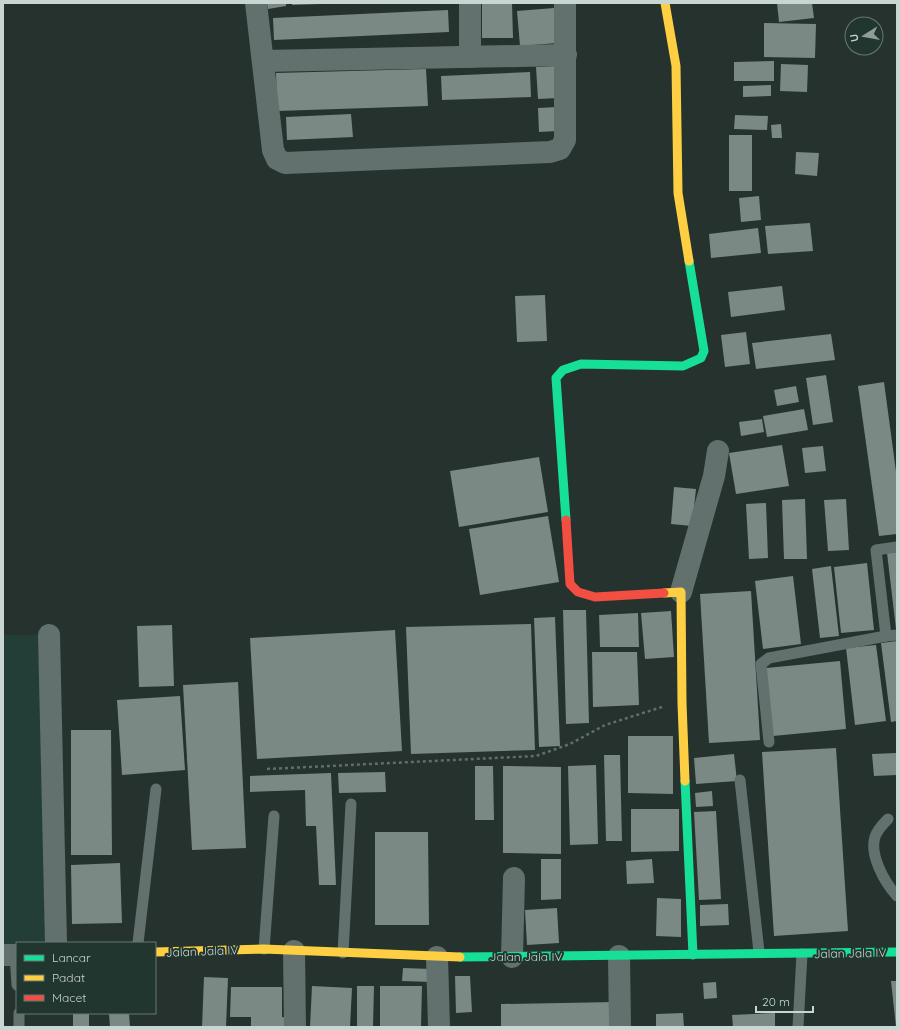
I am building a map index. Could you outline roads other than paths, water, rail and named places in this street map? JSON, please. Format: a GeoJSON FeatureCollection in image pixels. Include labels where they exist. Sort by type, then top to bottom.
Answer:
{"type":"FeatureCollection","features":[{"type":"Feature","properties":{"kind":"street"},"geometry":{"type":"LineString","coordinates":[[256,3],[274,150],[277,160],[285,163],[550,152],[560,149],[565,140],[566,3]]}},
{"type":"Feature","properties":{"kind":"street"},"geometry":{"type":"LineString","coordinates":[[470,3],[470,57]]}},
{"type":"Feature","properties":{"kind":"street"},"geometry":{"type":"LineString","coordinates":[[665,3],[676,66],[678,193],[704,351],[701,358],[683,366],[581,364],[565,368],[556,378],[570,584],[578,592],[595,597],[681,592]]}},
{"type":"Feature","properties":{"kind":"street"},"geometry":{"type":"LineString","coordinates":[[264,61],[566,55]]}},
{"type":"Feature","properties":{"kind":"street"},"geometry":{"type":"LineString","coordinates":[[693,955],[682,703],[681,592],[714,476],[718,451]]}},
{"type":"Feature","properties":{"kind":"street"},"geometry":{"type":"LineString","coordinates":[[49,635],[56,942]]}},
{"type":"Feature","properties":{"kind":"street"},"geometry":{"type":"LineString","coordinates":[[512,957],[514,878]]}},
{"type":"Feature","properties":{"kind":"street","name":"Jalan Jala IV"},"geometry":{"type":"LineString","coordinates":[[156,952],[264,949],[437,957],[693,955],[759,952],[802,954],[897,952]]}},
{"type":"Feature","properties":{"kind":"street"},"geometry":{"type":"LineString","coordinates":[[294,951],[295,1027]]}},
{"type":"Feature","properties":{"kind":"street"},"geometry":{"type":"LineString","coordinates":[[619,956],[620,1027]]}},
{"type":"Feature","properties":{"kind":"street"},"geometry":{"type":"LineString","coordinates":[[437,957],[439,1027]]}},
{"type":"Feature","properties":{"kind":"lane"},"geometry":{"type":"LineString","coordinates":[[886,636],[876,550],[897,547]]}},
{"type":"Feature","properties":{"kind":"lane"},"geometry":{"type":"LineString","coordinates":[[769,742],[761,664],[764,661],[769,658],[897,635]]}},
{"type":"Feature","properties":{"kind":"lane"},"geometry":{"type":"LineString","coordinates":[[740,780],[759,952]]}},
{"type":"Feature","properties":{"kind":"lane"},"geometry":{"type":"LineString","coordinates":[[138,942],[156,789]]}},
{"type":"Feature","properties":{"kind":"lane"},"geometry":{"type":"LineString","coordinates":[[343,953],[351,804]]}},
{"type":"Feature","properties":{"kind":"lane"},"geometry":{"type":"LineString","coordinates":[[264,949],[274,816]]}},
{"type":"Feature","properties":{"kind":"lane"},"geometry":{"type":"LineString","coordinates":[[888,819],[875,835],[874,848],[884,878],[897,896]]}},
{"type":"Feature","properties":{"kind":"lane"},"geometry":{"type":"LineString","coordinates":[[798,1027],[802,954]]}},
{"type":"Feature","properties":{"kind":"lane"},"geometry":{"type":"LineString","coordinates":[[12,955],[16,979]]}},
{"type":"Feature","properties":{"kind":"lane"},"geometry":{"type":"LineString","coordinates":[[19,1014],[19,1027]]}}]}
